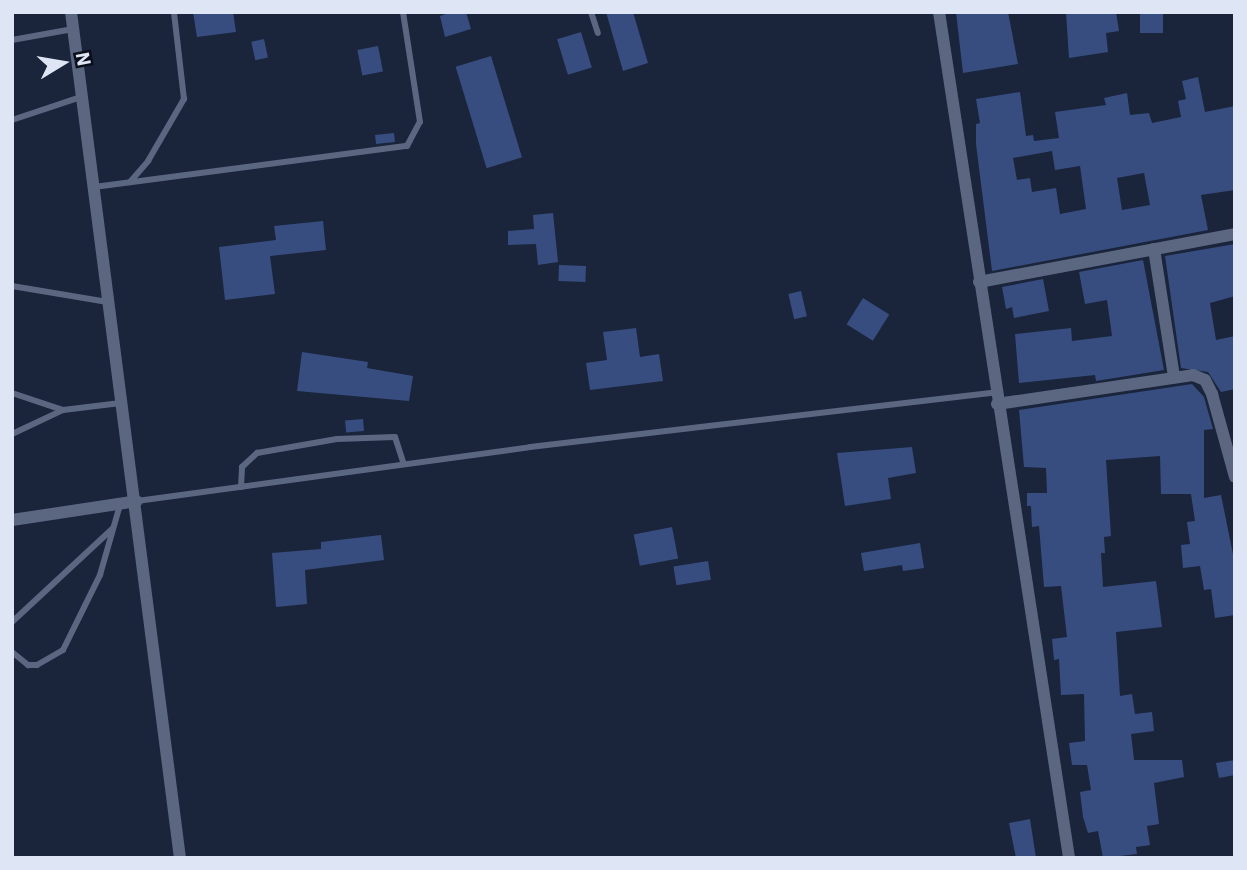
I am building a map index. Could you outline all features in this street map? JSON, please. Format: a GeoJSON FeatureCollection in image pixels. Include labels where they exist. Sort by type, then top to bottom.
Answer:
{"type":"FeatureCollection","features":[{"type":"Feature","properties":{"kind":"street"},"geometry":{"type":"LineString","coordinates":[[71,12],[121,403],[137,501],[180,858]]}},
{"type":"Feature","properties":{"kind":"street"},"geometry":{"type":"LineString","coordinates":[[939,12],[996,398],[1069,858]]}},
{"type":"Feature","properties":{"kind":"street"},"geometry":{"type":"LineString","coordinates":[[979,282],[1235,233]]}},
{"type":"Feature","properties":{"kind":"street"},"geometry":{"type":"LineString","coordinates":[[1154,249],[1174,377]]}},
{"type":"Feature","properties":{"kind":"street"},"geometry":{"type":"LineString","coordinates":[[996,398],[1193,375],[1205,380],[1235,477]]}},
{"type":"Feature","properties":{"kind":"street"},"geometry":{"type":"LineString","coordinates":[[1220,424],[1235,422]]}},
{"type":"Feature","properties":{"kind":"street"},"geometry":{"type":"LineString","coordinates":[[12,520],[137,501]]}},
{"type":"Feature","properties":{"kind":"lane"},"geometry":{"type":"LineString","coordinates":[[130,183],[148,161],[184,99],[174,12]]}},
{"type":"Feature","properties":{"kind":"lane"},"geometry":{"type":"LineString","coordinates":[[94,187],[407,146],[420,122],[403,12]]}},
{"type":"Feature","properties":{"kind":"lane"},"geometry":{"type":"LineString","coordinates":[[591,12],[598,33]]}},
{"type":"Feature","properties":{"kind":"lane"},"geometry":{"type":"LineString","coordinates":[[12,40],[74,29]]}},
{"type":"Feature","properties":{"kind":"lane"},"geometry":{"type":"LineString","coordinates":[[12,120],[81,97]]}},
{"type":"Feature","properties":{"kind":"lane"},"geometry":{"type":"LineString","coordinates":[[12,286],[108,302]]}},
{"type":"Feature","properties":{"kind":"lane"},"geometry":{"type":"LineString","coordinates":[[12,393],[64,410]]}},
{"type":"Feature","properties":{"kind":"lane"},"geometry":{"type":"LineString","coordinates":[[137,501],[404,464],[996,398]]}},
{"type":"Feature","properties":{"kind":"lane"},"geometry":{"type":"LineString","coordinates":[[12,434],[64,410],[121,403]]}},
{"type":"Feature","properties":{"kind":"lane"},"geometry":{"type":"LineString","coordinates":[[241,486],[242,467],[257,453],[337,439],[395,437],[404,464]]}},
{"type":"Feature","properties":{"kind":"lane"},"geometry":{"type":"LineString","coordinates":[[12,652],[28,665],[50,660],[63,650],[100,575],[120,503]]}},
{"type":"Feature","properties":{"kind":"lane"},"geometry":{"type":"LineString","coordinates":[[12,622],[113,528]]}},
{"type":"Feature","properties":{"kind":"building"},"geometry":{"type":"Polygon","coordinates":[[[193,12],[233,12],[236,32],[197,37],[193,12]]]}},
{"type":"Feature","properties":{"kind":"building"},"geometry":{"type":"Polygon","coordinates":[[[452,12],[466,12],[471,29],[445,37],[440,16],[452,12]]]}},
{"type":"Feature","properties":{"kind":"building"},"geometry":{"type":"Polygon","coordinates":[[[606,12],[633,12],[648,63],[623,71],[606,12]]]}},
{"type":"Feature","properties":{"kind":"building"},"geometry":{"type":"Polygon","coordinates":[[[956,12],[1008,12],[1018,64],[963,73],[956,12]]]}},
{"type":"Feature","properties":{"kind":"building"},"geometry":{"type":"Polygon","coordinates":[[[1066,12],[1116,12],[1119,31],[1106,33],[1108,52],[1069,58],[1066,12]]]}},
{"type":"Feature","properties":{"kind":"building"},"geometry":{"type":"Polygon","coordinates":[[[1140,12],[1163,12],[1163,33],[1140,33],[1140,12]]]}},
{"type":"Feature","properties":{"kind":"building"},"geometry":{"type":"Polygon","coordinates":[[[581,32],[592,67],[568,75],[557,39],[581,32]]]}},
{"type":"Feature","properties":{"kind":"building"},"geometry":{"type":"Polygon","coordinates":[[[264,39],[268,58],[255,60],[251,42],[264,39]]]}},
{"type":"Feature","properties":{"kind":"building"},"geometry":{"type":"Polygon","coordinates":[[[378,46],[383,72],[362,76],[357,50],[378,46]]]}},
{"type":"Feature","properties":{"kind":"building"},"geometry":{"type":"Polygon","coordinates":[[[491,56],[522,157],[487,168],[456,67],[491,56]]]}},
{"type":"Feature","properties":{"kind":"building"},"geometry":{"type":"Polygon","coordinates":[[[1198,77],[1205,112],[1235,106],[1235,190],[1201,195],[1208,230],[992,271],[976,144],[976,124],[980,123],[976,99],[1020,92],[1026,136],[1033,135],[1034,141],[1059,138],[1055,112],[1106,105],[1104,98],[1127,93],[1130,115],[1149,113],[1152,123],[1181,117],[1178,101],[1186,99],[1182,81],[1198,77]],[[1052,151],[1013,158],[1017,180],[1030,178],[1032,192],[1056,188],[1060,214],[1086,209],[1080,166],[1055,170],[1052,151]],[[1144,173],[1117,178],[1122,210],[1150,205],[1144,173]]]}},
{"type":"Feature","properties":{"kind":"building"},"geometry":{"type":"Polygon","coordinates":[[[394,133],[395,142],[376,144],[375,135],[394,133]]]}},
{"type":"Feature","properties":{"kind":"building"},"geometry":{"type":"Polygon","coordinates":[[[553,213],[558,262],[538,265],[536,244],[508,245],[508,231],[534,229],[533,215],[553,213]]]}},
{"type":"Feature","properties":{"kind":"building"},"geometry":{"type":"Polygon","coordinates":[[[323,221],[326,250],[270,256],[275,294],[225,300],[219,247],[276,240],[274,226],[323,221]]]}},
{"type":"Feature","properties":{"kind":"building"},"geometry":{"type":"Polygon","coordinates":[[[1235,244],[1235,296],[1210,303],[1216,340],[1235,336],[1235,389],[1221,392],[1208,372],[1181,368],[1165,256],[1235,244]]]}},
{"type":"Feature","properties":{"kind":"building"},"geometry":{"type":"Polygon","coordinates":[[[1143,260],[1164,370],[1096,381],[1095,375],[1019,383],[1015,334],[1071,328],[1072,341],[1112,336],[1107,300],[1085,304],[1079,272],[1143,260]]]}},
{"type":"Feature","properties":{"kind":"building"},"geometry":{"type":"Polygon","coordinates":[[[559,265],[586,266],[585,282],[558,281],[559,265]]]}},
{"type":"Feature","properties":{"kind":"building"},"geometry":{"type":"Polygon","coordinates":[[[1043,279],[1049,311],[1014,318],[1012,307],[1006,309],[1002,287],[1043,279]]]}},
{"type":"Feature","properties":{"kind":"building"},"geometry":{"type":"Polygon","coordinates":[[[801,291],[807,316],[794,319],[788,294],[801,291]]]}},
{"type":"Feature","properties":{"kind":"building"},"geometry":{"type":"Polygon","coordinates":[[[863,298],[889,314],[873,341],[847,324],[863,298]]]}},
{"type":"Feature","properties":{"kind":"building"},"geometry":{"type":"Polygon","coordinates":[[[636,328],[640,357],[659,354],[663,381],[590,390],[586,363],[607,360],[603,332],[636,328]]]}},
{"type":"Feature","properties":{"kind":"building"},"geometry":{"type":"Polygon","coordinates":[[[302,352],[368,362],[367,368],[413,376],[409,401],[297,391],[302,352]]]}},
{"type":"Feature","properties":{"kind":"building"},"geometry":{"type":"Polygon","coordinates":[[[1192,384],[1204,397],[1213,429],[1204,430],[1204,498],[1221,495],[1235,564],[1235,615],[1215,618],[1211,589],[1204,590],[1200,566],[1183,568],[1181,545],[1190,544],[1187,522],[1195,521],[1191,494],[1161,494],[1160,456],[1106,460],[1111,536],[1104,537],[1105,553],[1101,553],[1103,587],[1156,581],[1162,627],[1116,632],[1120,696],[1132,694],[1135,714],[1152,712],[1154,731],[1131,734],[1134,760],[1182,760],[1184,777],[1154,783],[1159,824],[1147,826],[1150,845],[1136,847],[1137,854],[1103,858],[1098,831],[1088,833],[1083,817],[1080,792],[1091,790],[1087,765],[1072,765],[1069,743],[1085,741],[1084,694],[1061,695],[1059,659],[1054,660],[1052,639],[1067,637],[1061,586],[1044,587],[1039,526],[1032,527],[1031,506],[1027,506],[1027,493],[1047,493],[1046,468],[1024,467],[1019,410],[1192,384]]]}},
{"type":"Feature","properties":{"kind":"building"},"geometry":{"type":"Polygon","coordinates":[[[363,419],[364,431],[346,433],[345,421],[363,419]]]}},
{"type":"Feature","properties":{"kind":"building"},"geometry":{"type":"Polygon","coordinates":[[[912,447],[916,473],[888,478],[891,499],[845,506],[837,453],[912,447]]]}},
{"type":"Feature","properties":{"kind":"building"},"geometry":{"type":"Polygon","coordinates":[[[672,527],[678,558],[640,566],[634,534],[672,527]]]}},
{"type":"Feature","properties":{"kind":"building"},"geometry":{"type":"Polygon","coordinates":[[[381,535],[384,560],[305,570],[307,604],[276,607],[272,553],[321,549],[321,542],[381,535]]]}},
{"type":"Feature","properties":{"kind":"building"},"geometry":{"type":"Polygon","coordinates":[[[920,543],[924,568],[903,571],[902,565],[864,571],[861,553],[920,543]]]}},
{"type":"Feature","properties":{"kind":"building"},"geometry":{"type":"Polygon","coordinates":[[[708,561],[711,580],[676,585],[673,566],[708,561]]]}},
{"type":"Feature","properties":{"kind":"building"},"geometry":{"type":"Polygon","coordinates":[[[1235,760],[1235,775],[1219,778],[1216,763],[1235,760]]]}},
{"type":"Feature","properties":{"kind":"building"},"geometry":{"type":"Polygon","coordinates":[[[1030,819],[1036,858],[1016,858],[1009,823],[1030,819]]]}}]}
